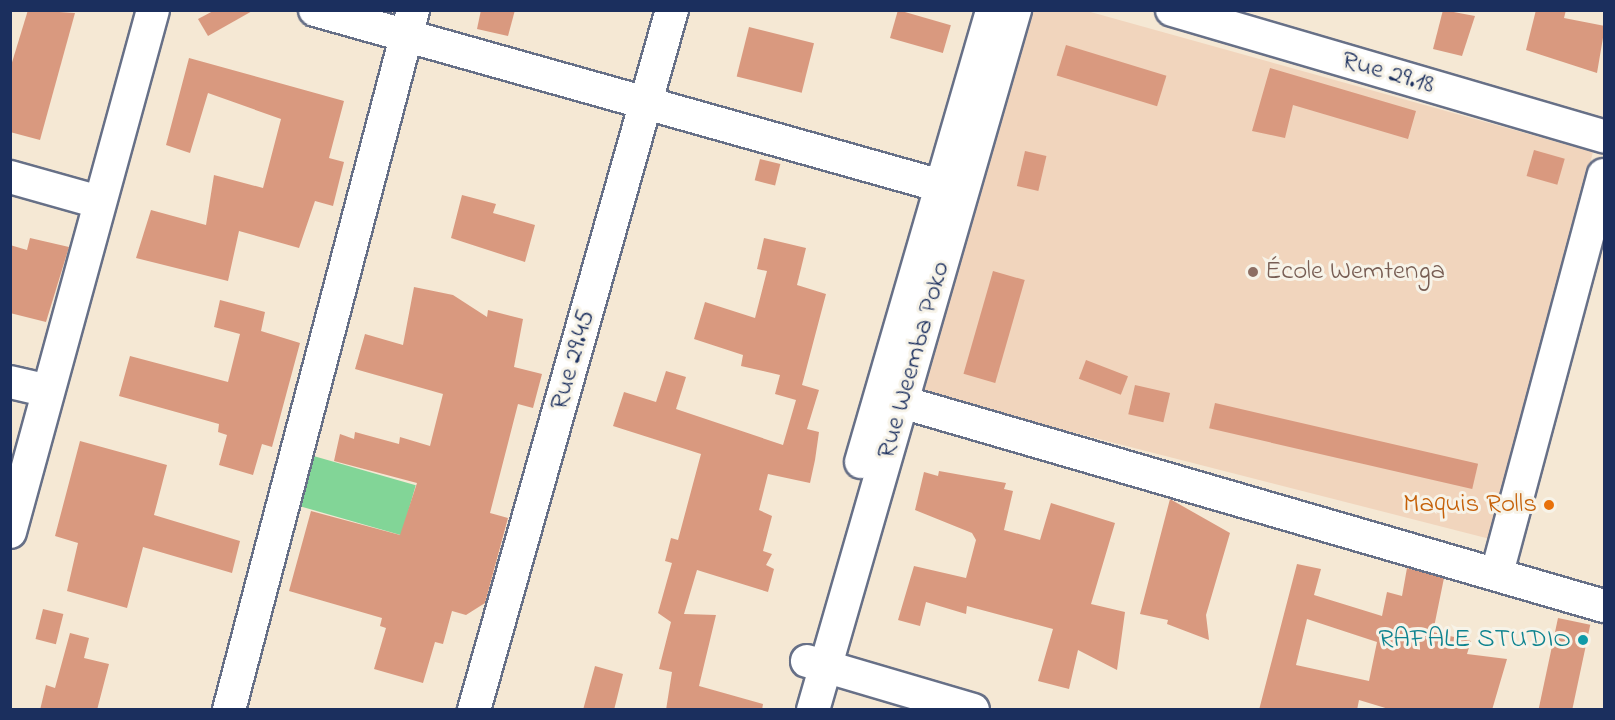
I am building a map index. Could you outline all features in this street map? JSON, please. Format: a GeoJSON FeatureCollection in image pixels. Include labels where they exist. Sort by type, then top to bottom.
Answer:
{"type":"FeatureCollection","features":[{"type":"Feature","properties":{"kind":"street"},"geometry":{"type":"LineString","coordinates":[[10,532],[45,390],[153,10]]}},
{"type":"Feature","properties":{"kind":"street"},"geometry":{"type":"LineString","coordinates":[[315,10],[409,23],[645,103],[941,186]]}},
{"type":"Feature","properties":{"kind":"street","name":"Rue 29.45"},"geometry":{"type":"LineString","coordinates":[[474,710],[672,10]]}},
{"type":"Feature","properties":{"kind":"street","name":"Rue Weemba Poko"},"geometry":{"type":"LineString","coordinates":[[891,399],[941,186],[992,10]]}},
{"type":"Feature","properties":{"kind":"street","name":"Rue Weemba Poko"},"geometry":{"type":"LineString","coordinates":[[790,710],[815,663],[891,399],[1015,10]]}},
{"type":"Feature","properties":{"kind":"street","name":"Rue 29.18"},"geometry":{"type":"LineString","coordinates":[[1172,10],[1605,136]]}},
{"type":"Feature","properties":{"kind":"street"},"geometry":{"type":"LineString","coordinates":[[229,710],[409,23]]}},
{"type":"Feature","properties":{"kind":"street"},"geometry":{"type":"LineString","coordinates":[[1497,573],[1605,175]]}},
{"type":"Feature","properties":{"kind":"street"},"geometry":{"type":"LineString","coordinates":[[10,177],[99,202]]}},
{"type":"Feature","properties":{"kind":"street"},"geometry":{"type":"LineString","coordinates":[[10,382],[45,390]]}},
{"type":"Feature","properties":{"kind":"street"},"geometry":{"type":"LineString","coordinates":[[891,399],[1605,606]]}},
{"type":"Feature","properties":{"kind":"street"},"geometry":{"type":"LineString","coordinates":[[815,663],[973,710]]}},
{"type":"Feature","properties":{"kind":"street","name":"Rue Weemba Poko"},"geometry":{"type":"LineString","coordinates":[[813,710],[815,663]]}},
{"type":"Feature","properties":{"kind":"shaded area","name":"École Wemtenga"},"geometry":{"type":"Polygon","coordinates":[[[1020,11],[1087,11],[1593,152],[1490,539],[912,391],[1020,11]]]}},
{"type":"Feature","properties":{"kind":"green space"},"geometry":{"type":"Polygon","coordinates":[[[310,455],[416,485],[401,535],[296,505],[310,455]]]}},
{"type":"Feature","properties":{"kind":"building"},"geometry":{"type":"Polygon","coordinates":[[[28,10],[75,13],[40,140],[10,132],[10,69],[28,10]]]}},
{"type":"Feature","properties":{"kind":"building"},"geometry":{"type":"Polygon","coordinates":[[[215,10],[254,10],[208,36],[198,19],[215,10]]]}},
{"type":"Feature","properties":{"kind":"building"},"geometry":{"type":"Polygon","coordinates":[[[481,10],[515,10],[508,36],[477,29],[481,10]]]}},
{"type":"Feature","properties":{"kind":"building"},"geometry":{"type":"Polygon","coordinates":[[[898,10],[951,25],[943,53],[890,38],[898,10]]]}},
{"type":"Feature","properties":{"kind":"building"},"geometry":{"type":"Polygon","coordinates":[[[1443,10],[1475,16],[1462,56],[1433,49],[1443,10]]]}},
{"type":"Feature","properties":{"kind":"building"},"geometry":{"type":"Polygon","coordinates":[[[1536,10],[1566,10],[1564,18],[1605,26],[1597,73],[1526,50],[1536,10]]]}},
{"type":"Feature","properties":{"kind":"building"},"geometry":{"type":"Polygon","coordinates":[[[749,27],[814,43],[802,93],[737,76],[749,27]]]}},
{"type":"Feature","properties":{"kind":"building"},"geometry":{"type":"Polygon","coordinates":[[[1066,45],[1166,76],[1157,106],[1057,76],[1066,45]]]}},
{"type":"Feature","properties":{"kind":"building"},"geometry":{"type":"Polygon","coordinates":[[[189,58],[344,101],[329,158],[344,162],[333,206],[315,201],[299,248],[239,231],[228,281],[136,258],[151,210],[206,225],[214,175],[263,188],[281,119],[208,93],[190,153],[166,145],[189,58]]]}},
{"type":"Feature","properties":{"kind":"building"},"geometry":{"type":"Polygon","coordinates":[[[1270,68],[1416,111],[1408,139],[1293,105],[1285,138],[1252,131],[1270,68]]]}},
{"type":"Feature","properties":{"kind":"building"},"geometry":{"type":"Polygon","coordinates":[[[1534,150],[1565,159],[1557,185],[1527,176],[1534,150]]]}},
{"type":"Feature","properties":{"kind":"building"},"geometry":{"type":"Polygon","coordinates":[[[1025,151],[1046,156],[1038,191],[1017,186],[1025,151]]]}},
{"type":"Feature","properties":{"kind":"building"},"geometry":{"type":"Polygon","coordinates":[[[760,159],[780,164],[775,185],[755,180],[760,159]]]}},
{"type":"Feature","properties":{"kind":"building"},"geometry":{"type":"Polygon","coordinates":[[[462,195],[496,204],[493,213],[535,225],[525,262],[451,238],[462,195]]]}},
{"type":"Feature","properties":{"kind":"building"},"geometry":{"type":"Polygon","coordinates":[[[30,238],[69,247],[46,322],[10,313],[10,245],[27,250],[30,238]]]}},
{"type":"Feature","properties":{"kind":"building"},"geometry":{"type":"Polygon","coordinates":[[[764,238],[806,248],[797,285],[826,294],[802,385],[819,390],[807,429],[819,432],[815,460],[810,483],[768,474],[759,510],[772,516],[763,551],[772,554],[766,565],[774,569],[768,592],[697,570],[684,614],[716,615],[699,686],[763,704],[762,710],[666,710],[672,672],[659,669],[671,622],[658,613],[672,563],[665,561],[671,538],[678,540],[701,454],[613,426],[624,392],[656,402],[666,371],[686,377],[676,409],[783,445],[796,400],[775,394],[780,375],[741,366],[743,355],[694,339],[705,302],[755,318],[767,271],[757,269],[764,238]]]}},
{"type":"Feature","properties":{"kind":"building"},"geometry":{"type":"Polygon","coordinates":[[[993,271],[1025,280],[995,383],[964,374],[993,271]]]}},
{"type":"Feature","properties":{"kind":"building"},"geometry":{"type":"Polygon","coordinates":[[[414,287],[453,295],[487,317],[488,310],[523,319],[514,367],[542,374],[533,408],[518,404],[490,513],[508,518],[485,603],[466,615],[452,611],[443,644],[435,642],[423,683],[374,669],[386,628],[380,626],[382,618],[289,591],[311,511],[400,535],[417,483],[334,461],[340,434],[354,439],[355,432],[399,444],[400,437],[430,446],[443,394],[355,369],[365,334],[403,345],[414,287]]]}},
{"type":"Feature","properties":{"kind":"building"},"geometry":{"type":"Polygon","coordinates":[[[220,300],[265,312],[261,331],[300,343],[272,447],[262,444],[253,475],[219,465],[227,435],[218,432],[219,424],[119,396],[130,356],[228,382],[240,334],[214,327],[220,300]]]}},
{"type":"Feature","properties":{"kind":"building"},"geometry":{"type":"Polygon","coordinates":[[[1086,360],[1128,376],[1121,395],[1079,379],[1086,360]]]}},
{"type":"Feature","properties":{"kind":"building"},"geometry":{"type":"Polygon","coordinates":[[[1135,385],[1170,393],[1163,422],[1128,414],[1135,385]]]}},
{"type":"Feature","properties":{"kind":"building"},"geometry":{"type":"Polygon","coordinates":[[[1215,403],[1478,464],[1472,489],[1209,428],[1215,403]]]}},
{"type":"Feature","properties":{"kind":"building"},"geometry":{"type":"Polygon","coordinates":[[[80,441],[167,465],[154,515],[240,541],[232,573],[143,547],[127,608],[67,591],[78,543],[55,536],[80,441]]]}},
{"type":"Feature","properties":{"kind":"building"},"geometry":{"type":"Polygon","coordinates":[[[939,471],[1006,483],[1004,489],[1013,491],[1004,530],[1040,540],[1051,503],[1115,523],[1091,604],[1125,612],[1117,670],[1078,650],[1069,689],[1038,681],[1053,629],[967,606],[966,614],[926,602],[920,626],[898,620],[914,566],[966,578],[976,540],[972,533],[915,510],[924,472],[938,476],[939,471]]]}},
{"type":"Feature","properties":{"kind":"building"},"geometry":{"type":"Polygon","coordinates":[[[1170,499],[1230,533],[1206,615],[1209,640],[1167,624],[1168,620],[1140,614],[1170,499]]]}},
{"type":"Feature","properties":{"kind":"building"},"geometry":{"type":"Polygon","coordinates":[[[1297,564],[1321,569],[1314,595],[1382,616],[1387,592],[1402,596],[1407,568],[1444,578],[1433,632],[1471,641],[1467,654],[1507,659],[1492,710],[1392,710],[1359,700],[1357,710],[1259,710],[1297,564]],[[1307,619],[1296,665],[1369,681],[1377,642],[1307,619]]]}},
{"type":"Feature","properties":{"kind":"building"},"geometry":{"type":"Polygon","coordinates":[[[43,609],[63,614],[56,644],[36,639],[43,609]]]}},
{"type":"Feature","properties":{"kind":"building"},"geometry":{"type":"Polygon","coordinates":[[[1558,618],[1590,625],[1572,710],[1538,710],[1558,618]]]}},
{"type":"Feature","properties":{"kind":"building"},"geometry":{"type":"Polygon","coordinates":[[[70,633],[89,638],[84,658],[109,664],[97,710],[40,710],[46,685],[55,688],[70,633]]]}},
{"type":"Feature","properties":{"kind":"building"},"geometry":{"type":"Polygon","coordinates":[[[595,666],[623,674],[614,710],[583,710],[595,666]]]}},
{"type":"Feature","properties":{"kind":"place","name":"École Wemtenga"},"geometry":{"type":"Point","coordinates":[1253,272]}},
{"type":"Feature","properties":{"kind":"place","name":"Maquis Rolls"},"geometry":{"type":"Point","coordinates":[1549,505]}},
{"type":"Feature","properties":{"kind":"place","name":"RAFALE STUDIO"},"geometry":{"type":"Point","coordinates":[1583,640]}}]}
